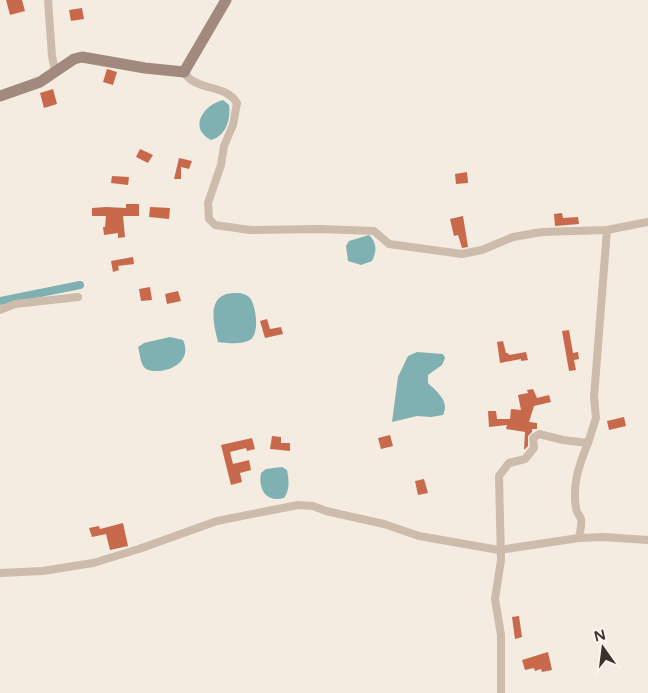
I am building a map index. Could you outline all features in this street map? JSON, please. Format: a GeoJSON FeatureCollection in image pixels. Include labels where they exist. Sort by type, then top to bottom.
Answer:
{"type":"FeatureCollection","features":[{"type":"Feature","properties":{"kind":"street"},"geometry":{"type":"LineString","coordinates":[[48,0],[55,72]]}},
{"type":"Feature","properties":{"kind":"street"},"geometry":{"type":"LineString","coordinates":[[184,72],[226,0]]}},
{"type":"Feature","properties":{"kind":"street"},"geometry":{"type":"LineString","coordinates":[[0,96],[40,82],[74,59],[82,57],[145,68],[184,72],[191,81],[230,95],[237,104],[233,125],[224,146],[208,203],[209,219],[215,225],[250,230],[320,229],[374,231],[389,244],[462,254],[482,250],[522,235],[542,232],[607,230],[648,222]]}},
{"type":"Feature","properties":{"kind":"street"},"geometry":{"type":"LineString","coordinates":[[579,538],[581,521],[576,511],[575,485],[578,470],[596,418],[594,397],[607,230]]}},
{"type":"Feature","properties":{"kind":"street"},"geometry":{"type":"LineString","coordinates":[[0,310],[15,304],[78,297]]}},
{"type":"Feature","properties":{"kind":"street"},"geometry":{"type":"LineString","coordinates":[[501,693],[501,635],[495,599],[501,560],[499,550],[499,476],[509,463],[525,459],[534,448],[532,438],[539,434],[563,440],[588,443]]}},
{"type":"Feature","properties":{"kind":"street"},"geometry":{"type":"LineString","coordinates":[[0,573],[43,571],[92,563],[139,549],[217,521],[298,505],[313,506],[326,511],[384,524],[419,536],[499,550],[579,538],[603,537],[648,540]]}},
{"type":"Feature","properties":{"kind":"water"},"geometry":{"type":"Polygon","coordinates":[[[223,100],[229,105],[228,121],[224,131],[211,140],[204,135],[199,123],[204,112],[209,107],[223,100]]]}},
{"type":"Feature","properties":{"kind":"water"},"geometry":{"type":"Polygon","coordinates":[[[369,235],[374,241],[375,247],[372,261],[361,265],[348,261],[346,246],[349,241],[369,235]]]}},
{"type":"Feature","properties":{"kind":"water"},"geometry":{"type":"Polygon","coordinates":[[[240,293],[250,298],[254,307],[256,326],[253,337],[243,343],[218,342],[213,316],[215,303],[224,295],[240,293]]]}},
{"type":"Feature","properties":{"kind":"water"},"geometry":{"type":"Polygon","coordinates":[[[170,337],[183,340],[185,350],[183,358],[178,364],[171,368],[155,371],[144,367],[138,347],[144,343],[170,337]]]}},
{"type":"Feature","properties":{"kind":"water"},"geometry":{"type":"Polygon","coordinates":[[[417,352],[443,354],[445,358],[442,365],[428,375],[428,383],[442,397],[445,410],[443,415],[431,417],[417,416],[392,422],[398,377],[408,356],[417,352]]]}},
{"type":"Feature","properties":{"kind":"water"},"geometry":{"type":"Polygon","coordinates":[[[282,467],[287,470],[289,481],[284,498],[268,497],[262,489],[261,473],[266,469],[282,467]]]}},
{"type":"Feature","properties":{"kind":"building"},"geometry":{"type":"Polygon","coordinates":[[[6,0],[22,0],[25,11],[10,15],[6,0]]]}},
{"type":"Feature","properties":{"kind":"building"},"geometry":{"type":"Polygon","coordinates":[[[82,8],[84,19],[71,21],[69,10],[82,8]]]}},
{"type":"Feature","properties":{"kind":"building"},"geometry":{"type":"Polygon","coordinates":[[[107,69],[117,72],[113,85],[103,82],[107,69]]]}},
{"type":"Feature","properties":{"kind":"building"},"geometry":{"type":"Polygon","coordinates":[[[53,89],[57,104],[44,108],[40,93],[53,89]]]}},
{"type":"Feature","properties":{"kind":"building"},"geometry":{"type":"Polygon","coordinates":[[[140,149],[153,155],[148,163],[136,157],[140,149]]]}},
{"type":"Feature","properties":{"kind":"building"},"geometry":{"type":"Polygon","coordinates":[[[179,158],[192,161],[189,169],[181,167],[181,179],[174,179],[179,158]]]}},
{"type":"Feature","properties":{"kind":"building"},"geometry":{"type":"Polygon","coordinates":[[[467,172],[468,183],[456,184],[455,174],[467,172]]]}},
{"type":"Feature","properties":{"kind":"building"},"geometry":{"type":"Polygon","coordinates":[[[112,176],[129,177],[128,185],[111,183],[112,176]]]}},
{"type":"Feature","properties":{"kind":"building"},"geometry":{"type":"Polygon","coordinates":[[[126,204],[139,204],[139,216],[123,216],[125,237],[118,238],[118,233],[104,235],[103,227],[105,227],[106,216],[92,216],[92,208],[126,208],[126,204]]]}},
{"type":"Feature","properties":{"kind":"building"},"geometry":{"type":"Polygon","coordinates":[[[150,207],[170,208],[169,219],[149,217],[150,207]]]}},
{"type":"Feature","properties":{"kind":"building"},"geometry":{"type":"Polygon","coordinates":[[[562,213],[563,218],[578,217],[579,224],[555,226],[554,214],[562,213]]]}},
{"type":"Feature","properties":{"kind":"building"},"geometry":{"type":"Polygon","coordinates":[[[463,216],[468,247],[462,248],[458,235],[454,236],[450,219],[463,216]]]}},
{"type":"Feature","properties":{"kind":"building"},"geometry":{"type":"Polygon","coordinates":[[[133,257],[134,264],[118,266],[119,270],[113,272],[111,261],[133,257]]]}},
{"type":"Feature","properties":{"kind":"building"},"geometry":{"type":"Polygon","coordinates":[[[150,287],[152,300],[141,301],[139,289],[150,287]]]}},
{"type":"Feature","properties":{"kind":"building"},"geometry":{"type":"Polygon","coordinates":[[[178,291],[181,301],[167,304],[165,294],[178,291]]]}},
{"type":"Feature","properties":{"kind":"building"},"geometry":{"type":"Polygon","coordinates":[[[267,319],[270,329],[281,327],[283,334],[265,338],[260,321],[267,319]]]}},
{"type":"Feature","properties":{"kind":"building"},"geometry":{"type":"Polygon","coordinates":[[[569,330],[573,353],[578,352],[579,359],[574,360],[576,370],[569,371],[562,331],[569,330]]]}},
{"type":"Feature","properties":{"kind":"building"},"geometry":{"type":"Polygon","coordinates":[[[503,341],[506,353],[509,355],[526,352],[528,360],[521,361],[521,359],[500,363],[497,342],[503,341]]]}},
{"type":"Feature","properties":{"kind":"building"},"geometry":{"type":"Polygon","coordinates":[[[533,389],[537,398],[549,395],[551,402],[534,406],[529,422],[537,423],[537,429],[532,429],[528,436],[528,446],[524,450],[525,432],[506,429],[507,425],[489,427],[488,411],[496,411],[497,419],[510,419],[511,409],[521,410],[518,395],[528,393],[527,390],[533,389]]]}},
{"type":"Feature","properties":{"kind":"building"},"geometry":{"type":"Polygon","coordinates":[[[624,417],[626,426],[609,430],[607,421],[624,417]]]}},
{"type":"Feature","properties":{"kind":"building"},"geometry":{"type":"Polygon","coordinates":[[[390,435],[393,446],[381,449],[378,438],[390,435]]]}},
{"type":"Feature","properties":{"kind":"building"},"geometry":{"type":"Polygon","coordinates":[[[272,436],[281,437],[281,443],[290,443],[290,451],[270,449],[272,436]]]}},
{"type":"Feature","properties":{"kind":"building"},"geometry":{"type":"Polygon","coordinates":[[[252,438],[255,449],[247,451],[246,448],[230,452],[233,464],[249,460],[251,470],[240,473],[242,482],[231,485],[221,445],[252,438]]]}},
{"type":"Feature","properties":{"kind":"building"},"geometry":{"type":"Polygon","coordinates":[[[424,479],[428,493],[418,495],[415,481],[424,479]]]}},
{"type":"Feature","properties":{"kind":"building"},"geometry":{"type":"Polygon","coordinates":[[[123,523],[128,546],[110,550],[106,534],[92,537],[89,528],[99,526],[100,529],[123,523]]]}},
{"type":"Feature","properties":{"kind":"building"},"geometry":{"type":"Polygon","coordinates":[[[519,616],[522,637],[515,639],[512,617],[519,616]]]}},
{"type":"Feature","properties":{"kind":"building"},"geometry":{"type":"Polygon","coordinates":[[[548,652],[552,670],[542,672],[541,669],[535,671],[534,668],[525,670],[522,660],[548,652]]]}},
{"type":"Feature","properties":{"kind":"waterway"},"geometry":{"type":"LineString","coordinates":[[0,301],[80,285]]}}]}
